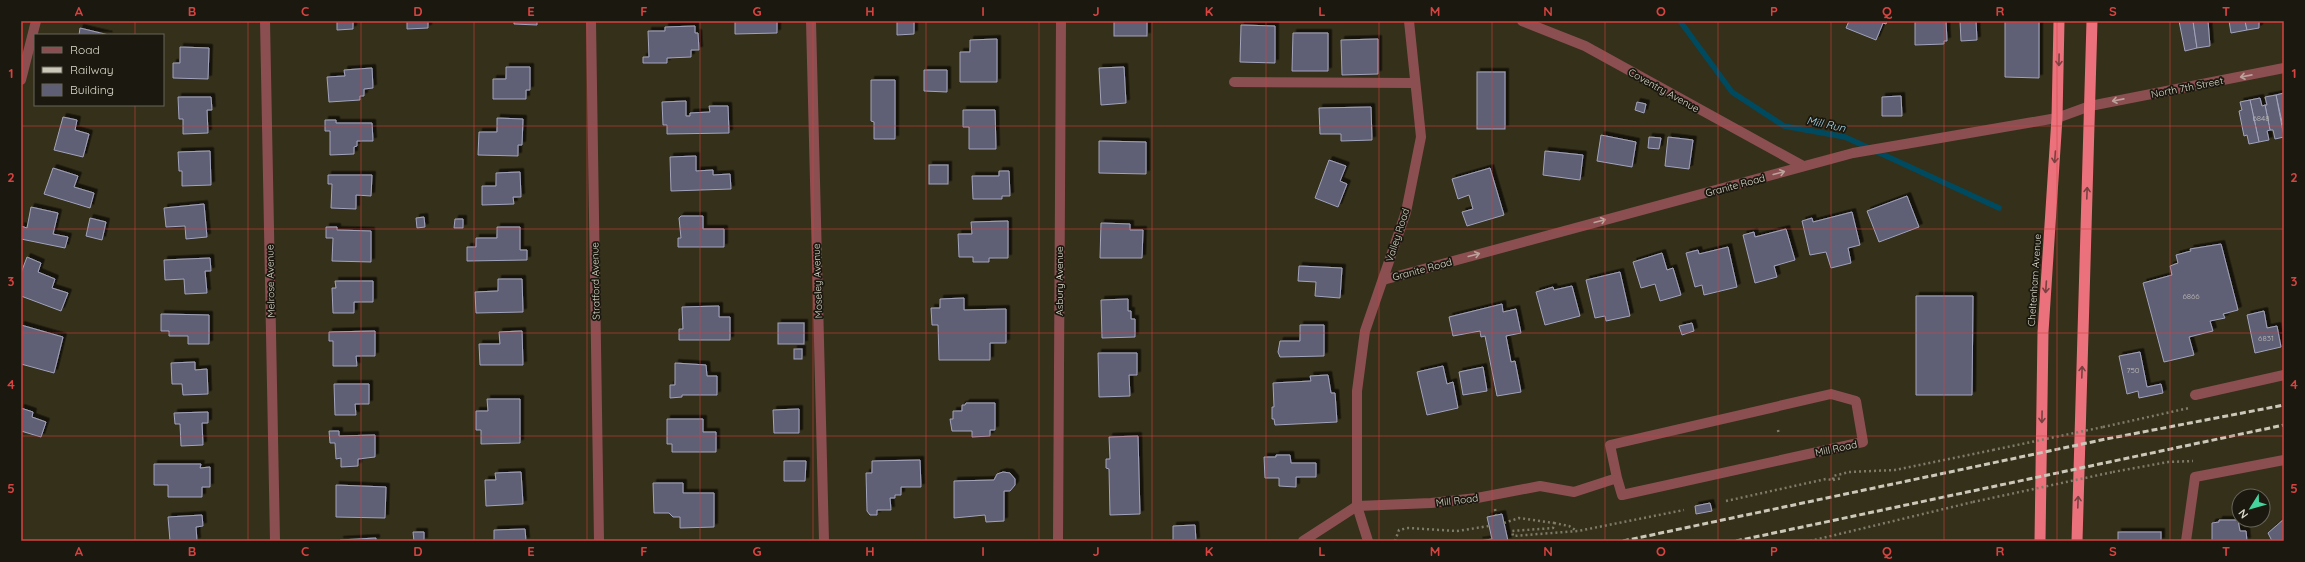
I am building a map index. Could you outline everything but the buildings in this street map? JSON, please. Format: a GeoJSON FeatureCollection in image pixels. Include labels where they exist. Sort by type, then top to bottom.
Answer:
{"type":"FeatureCollection","features":[{"type":"Feature","properties":{"kind":"highway","name":"Cheltenham Avenue"},"geometry":{"type":"LineString","coordinates":[[2040,541],[2043,332],[2057,118],[2060,21]]}},
{"type":"Feature","properties":{"kind":"highway"},"geometry":{"type":"LineString","coordinates":[[2077,541],[2092,21]]}},
{"type":"Feature","properties":{"kind":"street"},"geometry":{"type":"LineString","coordinates":[[21,80],[36,21]]}},
{"type":"Feature","properties":{"kind":"street","name":"Melrose Avenue"},"geometry":{"type":"LineString","coordinates":[[265,21],[275,541]]}},
{"type":"Feature","properties":{"kind":"street","name":"Stratford Avenue"},"geometry":{"type":"LineString","coordinates":[[591,21],[599,541]]}},
{"type":"Feature","properties":{"kind":"street","name":"Moseley Avenue"},"geometry":{"type":"LineString","coordinates":[[810,21],[824,541]]}},
{"type":"Feature","properties":{"kind":"street","name":"Asbury Avenue"},"geometry":{"type":"LineString","coordinates":[[1058,541],[1061,21]]}},
{"type":"Feature","properties":{"kind":"street","name":"Valley Road"},"geometry":{"type":"LineString","coordinates":[[1368,541],[1357,506],[1357,391],[1365,332],[1406,212],[1420,136],[1409,21]]}},
{"type":"Feature","properties":{"kind":"street","name":"Coventry Avenue"},"geometry":{"type":"LineString","coordinates":[[1522,21],[1585,46],[1803,166]]}},
{"type":"Feature","properties":{"kind":"street","name":"North 7th Street"},"geometry":{"type":"LineString","coordinates":[[2090,106],[2284,68]]}},
{"type":"Feature","properties":{"kind":"street"},"geometry":{"type":"LineString","coordinates":[[1234,82],[1415,82]]}},
{"type":"Feature","properties":{"kind":"street","name":"Granite Road"},"geometry":{"type":"LineString","coordinates":[[1382,280],[1853,153],[2057,118],[2090,106]]}},
{"type":"Feature","properties":{"kind":"street"},"geometry":{"type":"LineString","coordinates":[[2195,395],[2284,375]]}},
{"type":"Feature","properties":{"kind":"street","name":"Mill Road"},"geometry":{"type":"LineString","coordinates":[[1831,394],[1856,401],[1863,442],[1622,494],[1617,478],[1610,445],[1831,394]]}},
{"type":"Feature","properties":{"kind":"street"},"geometry":{"type":"LineString","coordinates":[[2186,541],[2195,477],[2284,460]]}},
{"type":"Feature","properties":{"kind":"street","name":"Mill Road"},"geometry":{"type":"LineString","coordinates":[[1357,506],[1431,503],[1477,498],[1540,486],[1574,492],[1617,478]]}},
{"type":"Feature","properties":{"kind":"street"},"geometry":{"type":"LineString","coordinates":[[1303,541],[1357,506]]}},
{"type":"Feature","properties":{"kind":"path"},"geometry":{"type":"LineString","coordinates":[[1834,480],[1833,476],[1849,472],[1895,470],[2191,408]]}},
{"type":"Feature","properties":{"kind":"path"},"geometry":{"type":"LineString","coordinates":[[1778,430],[1779,434]]}},
{"type":"Feature","properties":{"kind":"path"},"geometry":{"type":"LineString","coordinates":[[1810,541],[1973,502],[2112,472],[2168,462],[2193,461],[2195,477]]}},
{"type":"Feature","properties":{"kind":"path"},"geometry":{"type":"LineString","coordinates":[[1726,501],[1826,479],[1834,480],[1842,478]]}},
{"type":"Feature","properties":{"kind":"path"},"geometry":{"type":"LineString","coordinates":[[1554,523],[1553,528],[1512,531],[1513,536],[1578,531],[1684,510]]}},
{"type":"Feature","properties":{"kind":"path"},"geometry":{"type":"LineString","coordinates":[[1504,523],[1519,518],[1569,526],[1578,531]]}},
{"type":"Feature","properties":{"kind":"path"},"geometry":{"type":"LineString","coordinates":[[1395,541],[1399,530],[1408,528],[1457,531],[1489,526]]}},
{"type":"Feature","properties":{"kind":"waterway","name":"Mill Run"},"geometry":{"type":"LineString","coordinates":[[1680,21],[1732,92],[1784,126],[1845,137],[1999,208]]}},
{"type":"Feature","properties":{"kind":"railway"},"geometry":{"type":"LineString","coordinates":[[1623,541],[2106,439],[2284,405]]}},
{"type":"Feature","properties":{"kind":"railway"},"geometry":{"type":"LineString","coordinates":[[1736,541],[2284,425]]}}]}
